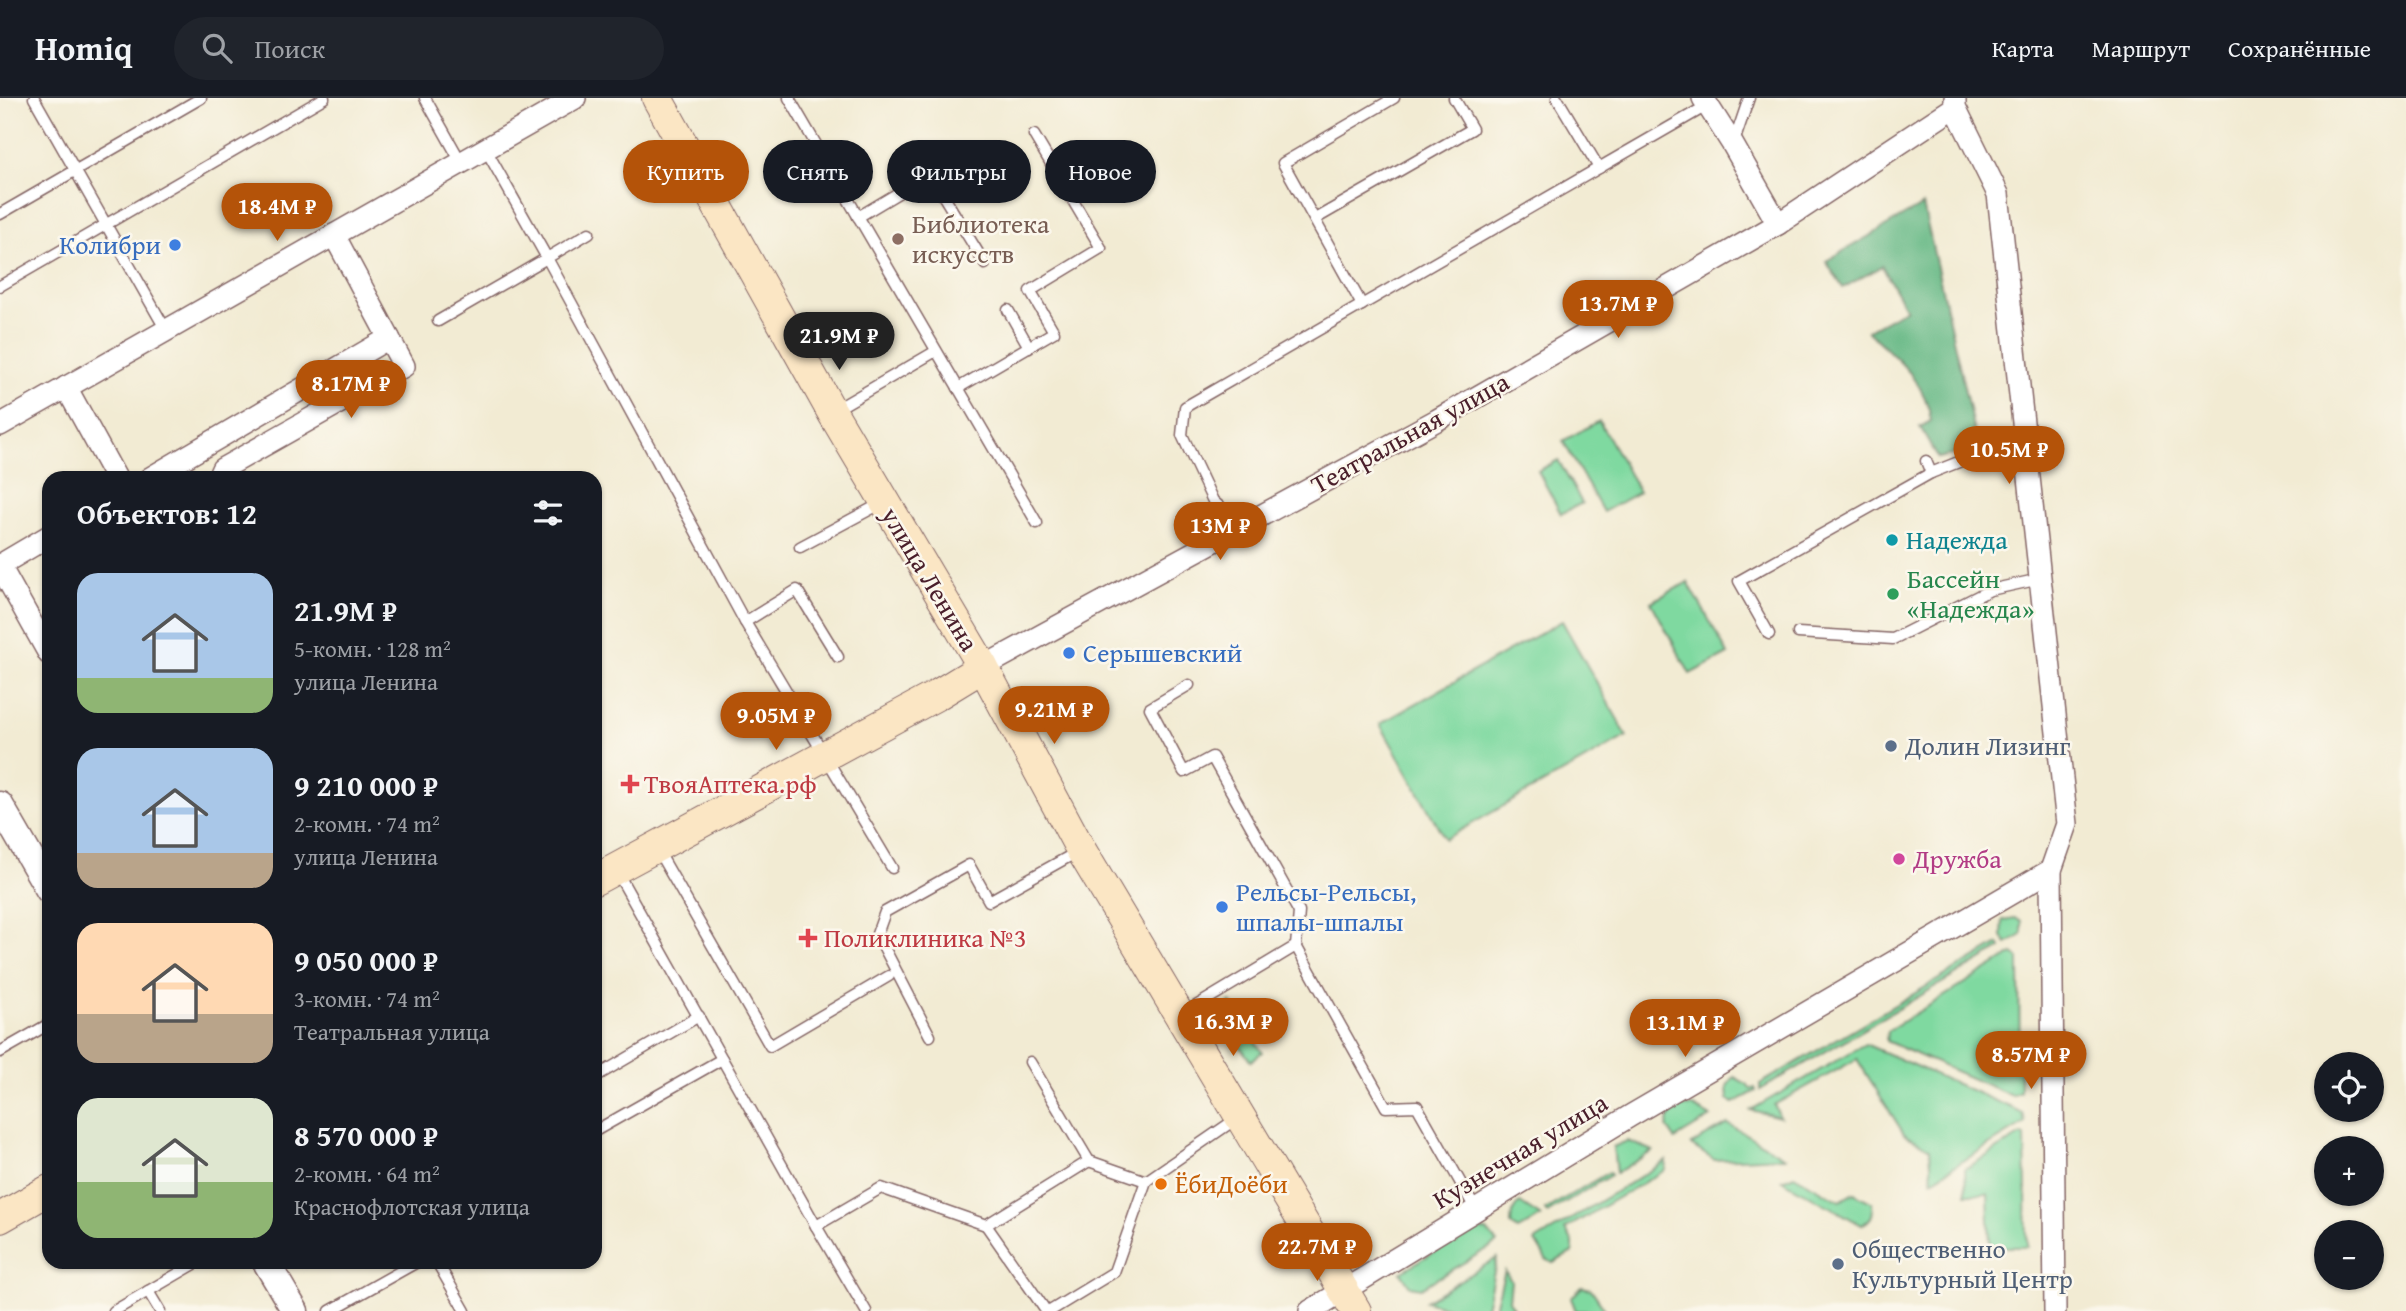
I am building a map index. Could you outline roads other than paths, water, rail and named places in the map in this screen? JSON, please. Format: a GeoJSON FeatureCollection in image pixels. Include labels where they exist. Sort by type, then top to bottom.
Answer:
{"type":"FeatureCollection","features":[{"type":"Feature","properties":{"kind":"main road","name":"улица Ленина"},"geometry":{"type":"LineString","coordinates":[[657,98],[832,412],[982,667],[1081,849],[1351,1301]]}},
{"type":"Feature","properties":{"kind":"main road","name":"Театральная улица"},"geometry":{"type":"LineString","coordinates":[[605,874],[937,695],[982,667]]}},
{"type":"Feature","properties":{"kind":"main road"},"geometry":{"type":"LineString","coordinates":[[0,1218],[42,1194]]}},
{"type":"Feature","properties":{"kind":"street"},"geometry":{"type":"LineString","coordinates":[[0,425],[575,98]]}},
{"type":"Feature","properties":{"kind":"street"},"geometry":{"type":"LineString","coordinates":[[1706,101],[1778,224]]}},
{"type":"Feature","properties":{"kind":"street"},"geometry":{"type":"LineString","coordinates":[[1955,102],[1998,194],[2067,824],[2051,870],[2055,1311]]}},
{"type":"Feature","properties":{"kind":"street","name":"Театральная улица"},"geometry":{"type":"LineString","coordinates":[[982,667],[1437,420],[1778,224],[1955,102]]}},
{"type":"Feature","properties":{"kind":"street"},"geometry":{"type":"LineString","coordinates":[[221,471],[404,366],[334,235]]}},
{"type":"Feature","properties":{"kind":"street"},"geometry":{"type":"LineString","coordinates":[[162,471],[389,338]]}},
{"type":"Feature","properties":{"kind":"street"},"geometry":{"type":"LineString","coordinates":[[66,387],[112,471]]}},
{"type":"Feature","properties":{"kind":"street"},"geometry":{"type":"LineString","coordinates":[[42,540],[0,565],[42,641]]}},
{"type":"Feature","properties":{"kind":"street"},"geometry":{"type":"LineString","coordinates":[[0,805],[42,878]]}},
{"type":"Feature","properties":{"kind":"street","name":"Кузнечная улица"},"geometry":{"type":"LineString","coordinates":[[1310,1311],[1351,1301],[1476,1210],[1674,1090],[2051,870]]}},
{"type":"Feature","properties":{"kind":"street"},"geometry":{"type":"LineString","coordinates":[[270,1269],[295,1311]]}},
{"type":"Feature","properties":{"kind":"lane"},"geometry":{"type":"LineString","coordinates":[[34,98],[166,330]]}},
{"type":"Feature","properties":{"kind":"lane"},"geometry":{"type":"LineString","coordinates":[[0,214],[201,98]]}},
{"type":"Feature","properties":{"kind":"lane"},"geometry":{"type":"LineString","coordinates":[[0,286],[324,98]]}},
{"type":"Feature","properties":{"kind":"lane"},"geometry":{"type":"LineString","coordinates":[[425,98],[461,162]]}},
{"type":"Feature","properties":{"kind":"lane"},"geometry":{"type":"LineString","coordinates":[[789,98],[1037,523]]}},
{"type":"Feature","properties":{"kind":"lane"},"geometry":{"type":"LineString","coordinates":[[1362,305],[1283,163],[1394,98]]}},
{"type":"Feature","properties":{"kind":"lane"},"geometry":{"type":"LineString","coordinates":[[1315,219],[1472,130],[1454,98]]}},
{"type":"Feature","properties":{"kind":"lane"},"geometry":{"type":"LineString","coordinates":[[1557,98],[1599,168]]}},
{"type":"Feature","properties":{"kind":"lane"},"geometry":{"type":"LineString","coordinates":[[1733,145],[1749,98]]}},
{"type":"Feature","properties":{"kind":"lane"},"geometry":{"type":"LineString","coordinates":[[1242,526],[1213,501],[1182,435],[1185,407],[1599,168],[1706,101]]}},
{"type":"Feature","properties":{"kind":"lane"},"geometry":{"type":"LineString","coordinates":[[958,388],[1054,332],[1030,291],[1101,248],[1034,135]]}},
{"type":"Feature","properties":{"kind":"lane"},"geometry":{"type":"LineString","coordinates":[[485,148],[745,622],[892,868]]}},
{"type":"Feature","properties":{"kind":"lane"},"geometry":{"type":"LineString","coordinates":[[858,217],[930,174],[985,264]]}},
{"type":"Feature","properties":{"kind":"lane"},"geometry":{"type":"LineString","coordinates":[[438,321],[589,233]]}},
{"type":"Feature","properties":{"kind":"lane"},"geometry":{"type":"LineString","coordinates":[[1008,310],[1029,347]]}},
{"type":"Feature","properties":{"kind":"lane"},"geometry":{"type":"LineString","coordinates":[[832,412],[936,351]]}},
{"type":"Feature","properties":{"kind":"lane"},"geometry":{"type":"LineString","coordinates":[[1769,634],[1739,581],[1931,473],[2024,436]]}},
{"type":"Feature","properties":{"kind":"lane"},"geometry":{"type":"LineString","coordinates":[[1926,461],[1931,473]]}},
{"type":"Feature","properties":{"kind":"lane"},"geometry":{"type":"LineString","coordinates":[[800,547],[884,502]]}},
{"type":"Feature","properties":{"kind":"lane"},"geometry":{"type":"LineString","coordinates":[[1798,633],[1893,639],[1990,590],[2040,579]]}},
{"type":"Feature","properties":{"kind":"lane"},"geometry":{"type":"LineString","coordinates":[[745,622],[797,590],[838,657]]}},
{"type":"Feature","properties":{"kind":"lane"},"geometry":{"type":"LineString","coordinates":[[1189,685],[1150,708],[1184,772],[1212,757],[1299,912],[1296,946],[1386,1107],[1417,1106],[1476,1210]]}},
{"type":"Feature","properties":{"kind":"lane"},"geometry":{"type":"LineString","coordinates":[[656,846],[770,1046],[889,976]]}},
{"type":"Feature","properties":{"kind":"lane"},"geometry":{"type":"LineString","coordinates":[[930,1036],[877,934],[885,912],[969,865],[989,901],[1081,849]]}},
{"type":"Feature","properties":{"kind":"lane"},"geometry":{"type":"LineString","coordinates":[[605,874],[699,1016],[866,1311]]}},
{"type":"Feature","properties":{"kind":"lane"},"geometry":{"type":"LineString","coordinates":[[1179,1017],[1296,946]]}},
{"type":"Feature","properties":{"kind":"lane"},"geometry":{"type":"LineString","coordinates":[[602,1073],[699,1016]]}},
{"type":"Feature","properties":{"kind":"lane"},"geometry":{"type":"LineString","coordinates":[[0,1052],[42,1028]]}},
{"type":"Feature","properties":{"kind":"lane"},"geometry":{"type":"LineString","coordinates":[[602,1127],[722,1059]]}},
{"type":"Feature","properties":{"kind":"lane"},"geometry":{"type":"LineString","coordinates":[[1030,1062],[1090,1161],[1146,1181]]}},
{"type":"Feature","properties":{"kind":"lane"},"geometry":{"type":"LineString","coordinates":[[816,1226],[881,1188],[986,1225],[1048,1311],[1114,1272],[1146,1181],[1239,1117]]}},
{"type":"Feature","properties":{"kind":"lane"},"geometry":{"type":"LineString","coordinates":[[986,1225],[1090,1161]]}},
{"type":"Feature","properties":{"kind":"lane"},"geometry":{"type":"LineString","coordinates":[[114,1311],[186,1269]]}},
{"type":"Feature","properties":{"kind":"lane"},"geometry":{"type":"LineString","coordinates":[[330,1311],[396,1269]]}},
{"type":"Feature","properties":{"kind":"lane"},"geometry":{"type":"LineString","coordinates":[[441,1269],[464,1311]]}},
{"type":"Feature","properties":{"kind":"lane"},"geometry":{"type":"LineString","coordinates":[[148,1291],[160,1311]]}},
{"type":"Feature","properties":{"kind":"place","name":"Библиотека искусств"},"geometry":{"type":"Point","coordinates":[898,239]}},
{"type":"Feature","properties":{"kind":"place","name":"Колибри"},"geometry":{"type":"Point","coordinates":[175,245]}},
{"type":"Feature","properties":{"kind":"place","name":"Надежда"},"geometry":{"type":"Point","coordinates":[1892,540]}},
{"type":"Feature","properties":{"kind":"place","name":"Бассейн «Надежда»"},"geometry":{"type":"Point","coordinates":[1893,594]}},
{"type":"Feature","properties":{"kind":"place","name":"Серышевский"},"geometry":{"type":"Point","coordinates":[1069,653]}},
{"type":"Feature","properties":{"kind":"place","name":"Долин Лизинг"},"geometry":{"type":"Point","coordinates":[1891,746]}},
{"type":"Feature","properties":{"kind":"place","name":"ТвояАптека.рф"},"geometry":{"type":"Point","coordinates":[630,784]}},
{"type":"Feature","properties":{"kind":"place","name":"Дружба"},"geometry":{"type":"Point","coordinates":[1899,859]}},
{"type":"Feature","properties":{"kind":"place","name":"Рельсы-Рельсы, шпалы-шпалы"},"geometry":{"type":"Point","coordinates":[1222,907]}},
{"type":"Feature","properties":{"kind":"place","name":"Поликлиника №3"},"geometry":{"type":"Point","coordinates":[808,938]}},
{"type":"Feature","properties":{"kind":"place","name":"ЁбиДоёби"},"geometry":{"type":"Point","coordinates":[1161,1184]}},
{"type":"Feature","properties":{"kind":"place","name":"Общественно Культурный Центр"},"geometry":{"type":"Point","coordinates":[1838,1264]}}]}
